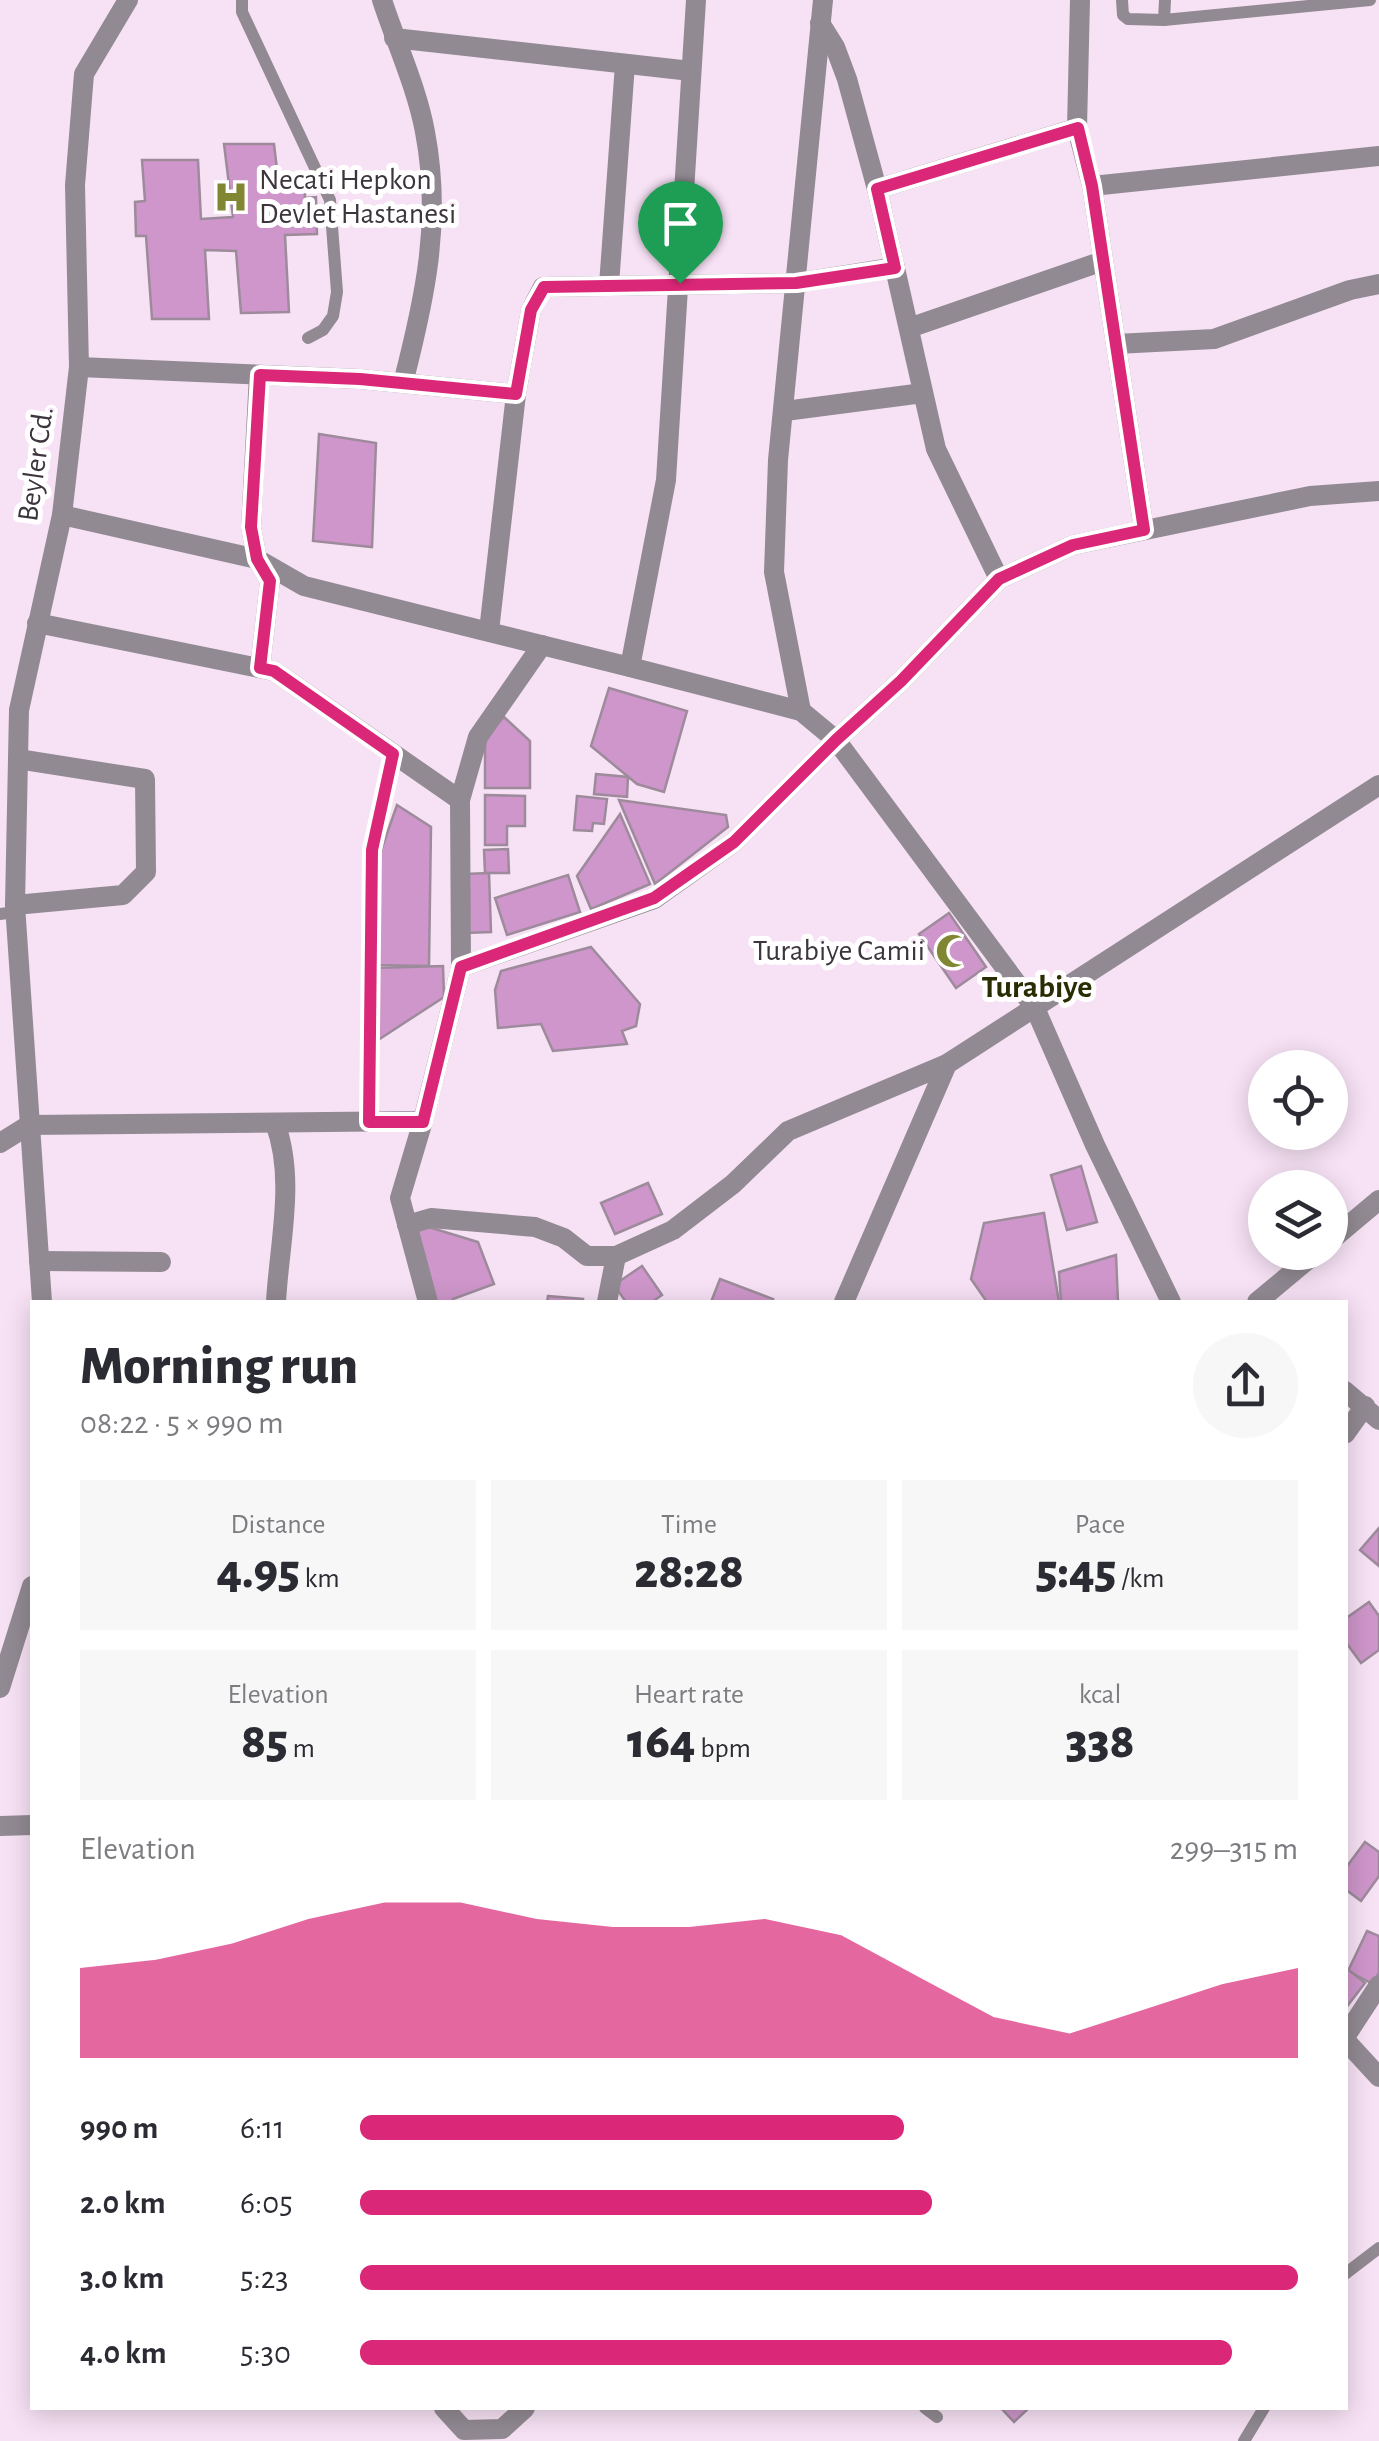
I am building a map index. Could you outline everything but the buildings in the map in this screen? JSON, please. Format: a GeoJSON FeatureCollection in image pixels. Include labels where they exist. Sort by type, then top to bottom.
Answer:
{"type":"FeatureCollection","features":[{"type":"Feature","properties":{"kind":"street","name":"Beyler Cd."},"geometry":{"type":"LineString","coordinates":[[42,1300],[10,910],[18,710],[62,515],[79,368],[75,184],[84,74],[128,0]]}},
{"type":"Feature","properties":{"kind":"street"},"geometry":{"type":"LineString","coordinates":[[382,0],[425,130],[432,200],[432,249],[404,383]]}},
{"type":"Feature","properties":{"kind":"street"},"geometry":{"type":"LineString","coordinates":[[630,667],[666,480],[696,0]]}},
{"type":"Feature","properties":{"kind":"street"},"geometry":{"type":"LineString","coordinates":[[802,711],[774,572],[778,460],[822,0]]}},
{"type":"Feature","properties":{"kind":"street"},"geometry":{"type":"LineString","coordinates":[[1080,0],[1078,128],[1092,186],[1144,530]]}},
{"type":"Feature","properties":{"kind":"street"},"geometry":{"type":"LineString","coordinates":[[820,23],[835,47],[847,79],[877,189],[936,449],[999,579]]}},
{"type":"Feature","properties":{"kind":"street"},"geometry":{"type":"LineString","coordinates":[[394,38],[692,72]]}},
{"type":"Feature","properties":{"kind":"street"},"geometry":{"type":"LineString","coordinates":[[608,285],[625,64]]}},
{"type":"Feature","properties":{"kind":"street"},"geometry":{"type":"LineString","coordinates":[[877,189],[1078,128]]}},
{"type":"Feature","properties":{"kind":"street"},"geometry":{"type":"LineString","coordinates":[[1092,186],[1379,156]]}},
{"type":"Feature","properties":{"kind":"street"},"geometry":{"type":"LineString","coordinates":[[908,328],[1103,261]]}},
{"type":"Feature","properties":{"kind":"street"},"geometry":{"type":"LineString","coordinates":[[489,630],[516,394],[531,310],[544,287],[796,283],[895,268]]}},
{"type":"Feature","properties":{"kind":"street"},"geometry":{"type":"LineString","coordinates":[[1116,344],[1214,339],[1350,290],[1379,284]]}},
{"type":"Feature","properties":{"kind":"street"},"geometry":{"type":"LineString","coordinates":[[79,368],[404,383],[516,394]]}},
{"type":"Feature","properties":{"kind":"street"},"geometry":{"type":"LineString","coordinates":[[260,375],[251,527],[257,559],[270,581],[260,668]]}},
{"type":"Feature","properties":{"kind":"street"},"geometry":{"type":"LineString","coordinates":[[785,411],[923,393]]}},
{"type":"Feature","properties":{"kind":"street"},"geometry":{"type":"LineString","coordinates":[[461,967],[654,898],[734,842],[901,681],[999,579],[1073,545],[1310,496],[1379,492]]}},
{"type":"Feature","properties":{"kind":"street"},"geometry":{"type":"LineString","coordinates":[[62,515],[257,559],[304,586],[802,711],[836,740],[1035,1008],[1095,1145],[1170,1300]]}},
{"type":"Feature","properties":{"kind":"street"},"geometry":{"type":"LineString","coordinates":[[38,623],[274,671],[460,800]]}},
{"type":"Feature","properties":{"kind":"street"},"geometry":{"type":"LineString","coordinates":[[427,1300],[400,1198],[461,967],[460,800],[478,737],[542,645]]}},
{"type":"Feature","properties":{"kind":"street"},"geometry":{"type":"LineString","coordinates":[[10,910],[123,894],[146,872],[144,779],[18,758]]}},
{"type":"Feature","properties":{"kind":"street"},"geometry":{"type":"LineString","coordinates":[[407,1225],[431,1218],[535,1228],[564,1238],[587,1256],[616,1256],[674,1230],[733,1184],[788,1130],[947,1064],[1379,785]]}},
{"type":"Feature","properties":{"kind":"street"},"geometry":{"type":"LineString","coordinates":[[845,1300],[947,1064]]}},
{"type":"Feature","properties":{"kind":"street"},"geometry":{"type":"LineString","coordinates":[[0,1143],[29,1125],[423,1122]]}},
{"type":"Feature","properties":{"kind":"street"},"geometry":{"type":"LineString","coordinates":[[275,1123],[285,1173],[276,1300]]}},
{"type":"Feature","properties":{"kind":"street"},"geometry":{"type":"LineString","coordinates":[[1348,1226],[1379,1200]]}},
{"type":"Feature","properties":{"kind":"street"},"geometry":{"type":"LineString","coordinates":[[607,1300],[616,1256]]}},
{"type":"Feature","properties":{"kind":"street"},"geometry":{"type":"LineString","coordinates":[[39,1261],[161,1262]]}},
{"type":"Feature","properties":{"kind":"street"},"geometry":{"type":"LineString","coordinates":[[1259,1300],[1295,1270]]}},
{"type":"Feature","properties":{"kind":"street"},"geometry":{"type":"LineString","coordinates":[[1348,1393],[1372,1413],[1348,1432]]}},
{"type":"Feature","properties":{"kind":"street"},"geometry":{"type":"LineString","coordinates":[[0,1688],[30,1592]]}},
{"type":"Feature","properties":{"kind":"street"},"geometry":{"type":"LineString","coordinates":[[0,1826],[30,1825]]}},
{"type":"Feature","properties":{"kind":"street"},"geometry":{"type":"LineString","coordinates":[[1348,2034],[1379,1986]]}},
{"type":"Feature","properties":{"kind":"street"},"geometry":{"type":"LineString","coordinates":[[1348,2042],[1379,2077]]}},
{"type":"Feature","properties":{"kind":"street"},"geometry":{"type":"LineString","coordinates":[[446,2410],[464,2430],[502,2430],[523,2410]]}},
{"type":"Feature","properties":{"kind":"lane"},"geometry":{"type":"LineString","coordinates":[[242,0],[242,12],[330,200],[337,292],[333,316],[323,330],[308,338]]}},
{"type":"Feature","properties":{"kind":"lane"},"geometry":{"type":"LineString","coordinates":[[1122,0],[1123,15],[1128,20],[1164,20],[1223,7],[1370,0]]}},
{"type":"Feature","properties":{"kind":"lane"},"geometry":{"type":"LineString","coordinates":[[1164,0],[1164,20]]}},
{"type":"Feature","properties":{"kind":"lane"},"geometry":{"type":"LineString","coordinates":[[369,1122],[372,850],[393,754]]}},
{"type":"Feature","properties":{"kind":"lane"},"geometry":{"type":"LineString","coordinates":[[1348,2272],[1379,2248]]}},
{"type":"Feature","properties":{"kind":"lane"},"geometry":{"type":"LineString","coordinates":[[928,2410],[938,2417]]}},
{"type":"Feature","properties":{"kind":"lane"},"geometry":{"type":"LineString","coordinates":[[1244,2441],[1263,2410]]}},
{"type":"Feature","properties":{"kind":"place","name":"Necati Hepkon Devlet Hastanesi"},"geometry":{"type":"Point","coordinates":[231,197]}},
{"type":"Feature","properties":{"kind":"place","name":"Turabiye Camii"},"geometry":{"type":"Point","coordinates":[953,951]}},
{"type":"Feature","properties":{"kind":"district","name":"Turabiye"},"geometry":{"type":"Point","coordinates":[1037,987]}},
{"type":"Feature","properties":{"kind":"route"},"geometry":{"type":"LineString","coordinates":[[1078,128],[1092,186],[1144,530],[1073,545],[999,579],[901,681],[734,842],[654,898],[461,967],[423,1122],[369,1122],[372,850],[393,754],[274,671],[260,668],[270,581],[257,559],[251,527],[260,375],[360,379],[516,394],[531,310],[544,287],[680,283],[796,283],[895,268],[877,189],[1078,128]]}}]}
